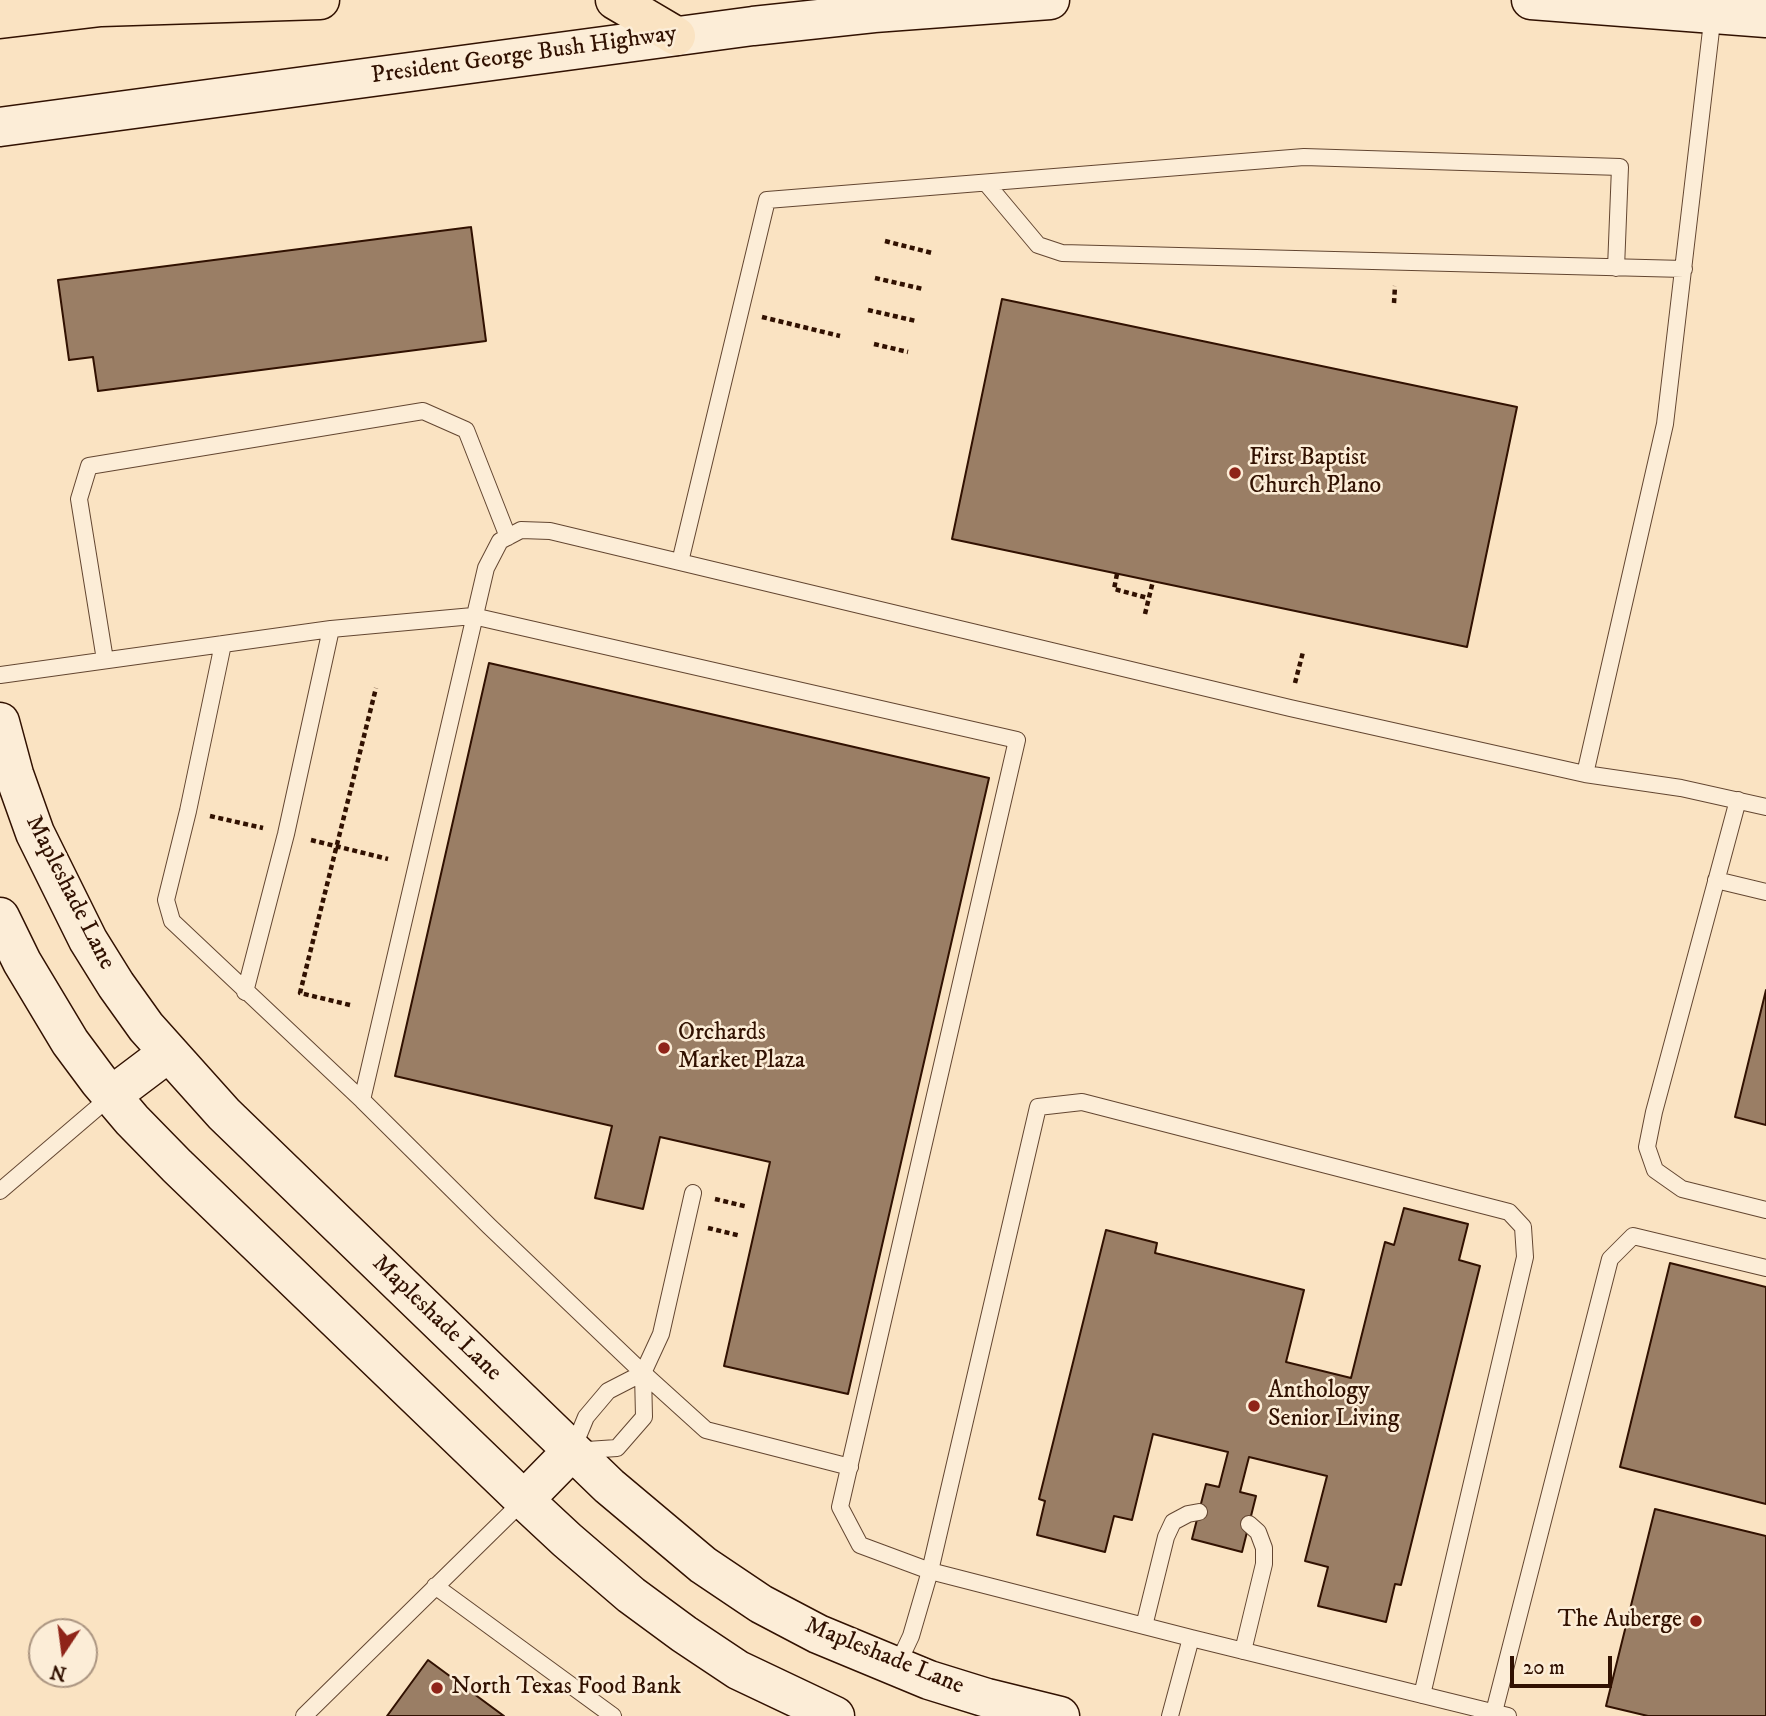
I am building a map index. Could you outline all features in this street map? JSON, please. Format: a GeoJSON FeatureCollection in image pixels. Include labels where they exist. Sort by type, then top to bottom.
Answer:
{"type":"FeatureCollection","features":[{"type":"Feature","properties":{"kind":"highway"},"geometry":{"type":"LineString","coordinates":[[0,19],[100,7],[320,0]]}},
{"type":"Feature","properties":{"kind":"highway"},"geometry":{"type":"LineString","coordinates":[[615,0],[676,36]]}},
{"type":"Feature","properties":{"kind":"main road","name":"President George Bush Highway"},"geometry":{"type":"LineString","coordinates":[[0,127],[676,36],[874,13],[1050,0]]}},
{"type":"Feature","properties":{"kind":"main road"},"geometry":{"type":"LineString","coordinates":[[1531,0],[1766,18]]}},
{"type":"Feature","properties":{"kind":"main road","name":"Mapleshade Lane"},"geometry":{"type":"LineString","coordinates":[[0,722],[14,774],[35,833],[88,940],[116,985],[168,1053],[224,1114],[572,1451],[653,1525],[703,1565],[772,1610],[818,1634],[897,1668],[987,1698],[1060,1716]]}},
{"type":"Feature","properties":{"kind":"main road"},"geometry":{"type":"LineString","coordinates":[[0,917],[45,1002],[70,1042],[111,1096],[177,1166],[524,1500],[620,1586],[684,1634],[738,1670],[835,1716]]}},
{"type":"Feature","properties":{"kind":"main road"},"geometry":{"type":"LineString","coordinates":[[111,1096],[168,1053]]}},
{"type":"Feature","properties":{"kind":"main road"},"geometry":{"type":"LineString","coordinates":[[524,1500],[572,1451]]}},
{"type":"Feature","properties":{"kind":"lane"},"geometry":{"type":"LineString","coordinates":[[1585,774],[1665,424],[1713,13]]}},
{"type":"Feature","properties":{"kind":"lane"},"geometry":{"type":"LineString","coordinates":[[680,562],[767,200],[1304,157],[1620,167],[1616,268]]}},
{"type":"Feature","properties":{"kind":"lane"},"geometry":{"type":"LineString","coordinates":[[986,183],[1038,245],[1062,253],[1684,270]]}},
{"type":"Feature","properties":{"kind":"lane"},"geometry":{"type":"LineString","coordinates":[[105,660],[79,499],[89,466],[424,411],[466,430],[508,537]]}},
{"type":"Feature","properties":{"kind":"lane"},"geometry":{"type":"LineString","coordinates":[[362,1100],[486,568],[500,541],[521,530],[550,531],[1303,712],[1585,774],[1681,788],[1766,807]]}},
{"type":"Feature","properties":{"kind":"lane"},"geometry":{"type":"LineString","coordinates":[[0,675],[331,629],[473,616],[1017,740],[840,1507],[860,1545],[930,1571],[1501,1714],[1610,1259],[1633,1236],[1766,1268]]}},
{"type":"Feature","properties":{"kind":"lane"},"geometry":{"type":"LineString","coordinates":[[245,992],[286,834],[331,629]]}},
{"type":"Feature","properties":{"kind":"lane"},"geometry":{"type":"LineString","coordinates":[[223,644],[188,811],[166,900],[172,921],[362,1100],[643,1373],[706,1430],[850,1466]]}},
{"type":"Feature","properties":{"kind":"lane"},"geometry":{"type":"LineString","coordinates":[[1738,800],[1654,1112],[1647,1147],[1655,1170],[1682,1189],[1766,1210]]}},
{"type":"Feature","properties":{"kind":"lane"},"geometry":{"type":"LineString","coordinates":[[1716,880],[1766,892]]}},
{"type":"Feature","properties":{"kind":"lane"},"geometry":{"type":"LineString","coordinates":[[0,1191],[111,1096]]}},
{"type":"Feature","properties":{"kind":"lane"},"geometry":{"type":"LineString","coordinates":[[897,1668],[911,1636],[930,1571],[1038,1107],[1082,1102],[1509,1212],[1523,1227],[1525,1257],[1422,1695]]}},
{"type":"Feature","properties":{"kind":"lane"},"geometry":{"type":"LineString","coordinates":[[643,1373],[608,1391],[586,1417],[572,1451],[617,1448],[644,1417],[643,1373],[661,1334],[693,1193]]}},
{"type":"Feature","properties":{"kind":"lane"},"geometry":{"type":"LineString","coordinates":[[304,1716],[524,1500]]}},
{"type":"Feature","properties":{"kind":"lane"},"geometry":{"type":"LineString","coordinates":[[1144,1626],[1173,1522],[1199,1512]]}},
{"type":"Feature","properties":{"kind":"lane"},"geometry":{"type":"LineString","coordinates":[[1243,1651],[1264,1564],[1264,1548],[1258,1532],[1249,1524]]}},
{"type":"Feature","properties":{"kind":"lane"},"geometry":{"type":"LineString","coordinates":[[435,1586],[613,1716]]}},
{"type":"Feature","properties":{"kind":"lane"},"geometry":{"type":"LineString","coordinates":[[1170,1716],[1191,1638]]}},
{"type":"Feature","properties":{"kind":"path"},"geometry":{"type":"LineString","coordinates":[[885,241],[932,253]]}},
{"type":"Feature","properties":{"kind":"path"},"geometry":{"type":"LineString","coordinates":[[875,278],[923,289]]}},
{"type":"Feature","properties":{"kind":"path"},"geometry":{"type":"LineString","coordinates":[[868,310],[915,321]]}},
{"type":"Feature","properties":{"kind":"path"},"geometry":{"type":"LineString","coordinates":[[762,317],[840,336]]}},
{"type":"Feature","properties":{"kind":"path"},"geometry":{"type":"LineString","coordinates":[[874,344],[908,352]]}},
{"type":"Feature","properties":{"kind":"path"},"geometry":{"type":"LineString","coordinates":[[1117,574],[1114,589],[1148,598]]}},
{"type":"Feature","properties":{"kind":"path"},"geometry":{"type":"LineString","coordinates":[[1145,614],[1153,581]]}},
{"type":"Feature","properties":{"kind":"path"},"geometry":{"type":"LineString","coordinates":[[1295,684],[1303,652]]}},
{"type":"Feature","properties":{"kind":"path"},"geometry":{"type":"LineString","coordinates":[[350,1005],[300,993],[376,688]]}},
{"type":"Feature","properties":{"kind":"path"},"geometry":{"type":"LineString","coordinates":[[208,816],[263,828]]}},
{"type":"Feature","properties":{"kind":"path"},"geometry":{"type":"LineString","coordinates":[[307,839],[388,859]]}},
{"type":"Feature","properties":{"kind":"path"},"geometry":{"type":"LineString","coordinates":[[716,1199],[748,1207]]}},
{"type":"Feature","properties":{"kind":"path"},"geometry":{"type":"LineString","coordinates":[[709,1228],[741,1236]]}},
{"type":"Feature","properties":{"kind":"building"},"geometry":{"type":"Polygon","coordinates":[[[471,227],[486,341],[98,391],[93,357],[69,360],[58,280],[471,227]]]}},
{"type":"Feature","properties":{"kind":"building","name":"First Baptist Church Plano"},"geometry":{"type":"Polygon","coordinates":[[[1002,299],[1517,407],[1467,647],[952,539],[1002,299]]]}},
{"type":"Feature","properties":{"kind":"building","name":"Orchards Market Plaza"},"geometry":{"type":"Polygon","coordinates":[[[489,663],[989,778],[848,1394],[724,1366],[770,1162],[660,1137],[643,1209],[595,1198],[612,1126],[395,1076],[489,663]]]}},
{"type":"Feature","properties":{"kind":"building"},"geometry":{"type":"Polygon","coordinates":[[[1766,990],[1766,1125],[1735,1117],[1766,990]]]}},
{"type":"Feature","properties":{"kind":"building","name":"Anthology Senior Living"},"geometry":{"type":"Polygon","coordinates":[[[1404,1208],[1468,1224],[1459,1260],[1480,1266],[1401,1585],[1395,1584],[1386,1622],[1318,1606],[1328,1567],[1305,1561],[1327,1476],[1249,1457],[1240,1492],[1256,1496],[1242,1552],[1192,1539],[1206,1484],[1219,1487],[1228,1452],[1153,1434],[1132,1520],[1114,1516],[1105,1552],[1037,1535],[1045,1501],[1039,1499],[1106,1230],[1157,1243],[1155,1253],[1304,1290],[1286,1362],[1351,1378],[1385,1242],[1394,1245],[1404,1208]]]}},
{"type":"Feature","properties":{"kind":"building"},"geometry":{"type":"Polygon","coordinates":[[[1670,1263],[1766,1287],[1766,1504],[1620,1467],[1670,1263]]]}},
{"type":"Feature","properties":{"kind":"building","name":"The Auberge"},"geometry":{"type":"Polygon","coordinates":[[[1655,1509],[1766,1536],[1766,1716],[1648,1716],[1606,1706],[1655,1509]]]}},
{"type":"Feature","properties":{"kind":"building","name":"North Texas Food Bank"},"geometry":{"type":"Polygon","coordinates":[[[428,1660],[504,1716],[387,1716],[428,1660]]]}},
{"type":"Feature","properties":{"kind":"place","name":"First Baptist Church Plano"},"geometry":{"type":"Point","coordinates":[1235,473]}},
{"type":"Feature","properties":{"kind":"place","name":"Orchards Market Plaza"},"geometry":{"type":"Point","coordinates":[664,1048]}},
{"type":"Feature","properties":{"kind":"place","name":"Anthology Senior Living"},"geometry":{"type":"Point","coordinates":[1254,1406]}},
{"type":"Feature","properties":{"kind":"place","name":"The Auberge"},"geometry":{"type":"Point","coordinates":[1696,1621]}},
{"type":"Feature","properties":{"kind":"place","name":"North Texas Food Bank"},"geometry":{"type":"Point","coordinates":[437,1688]}}]}
